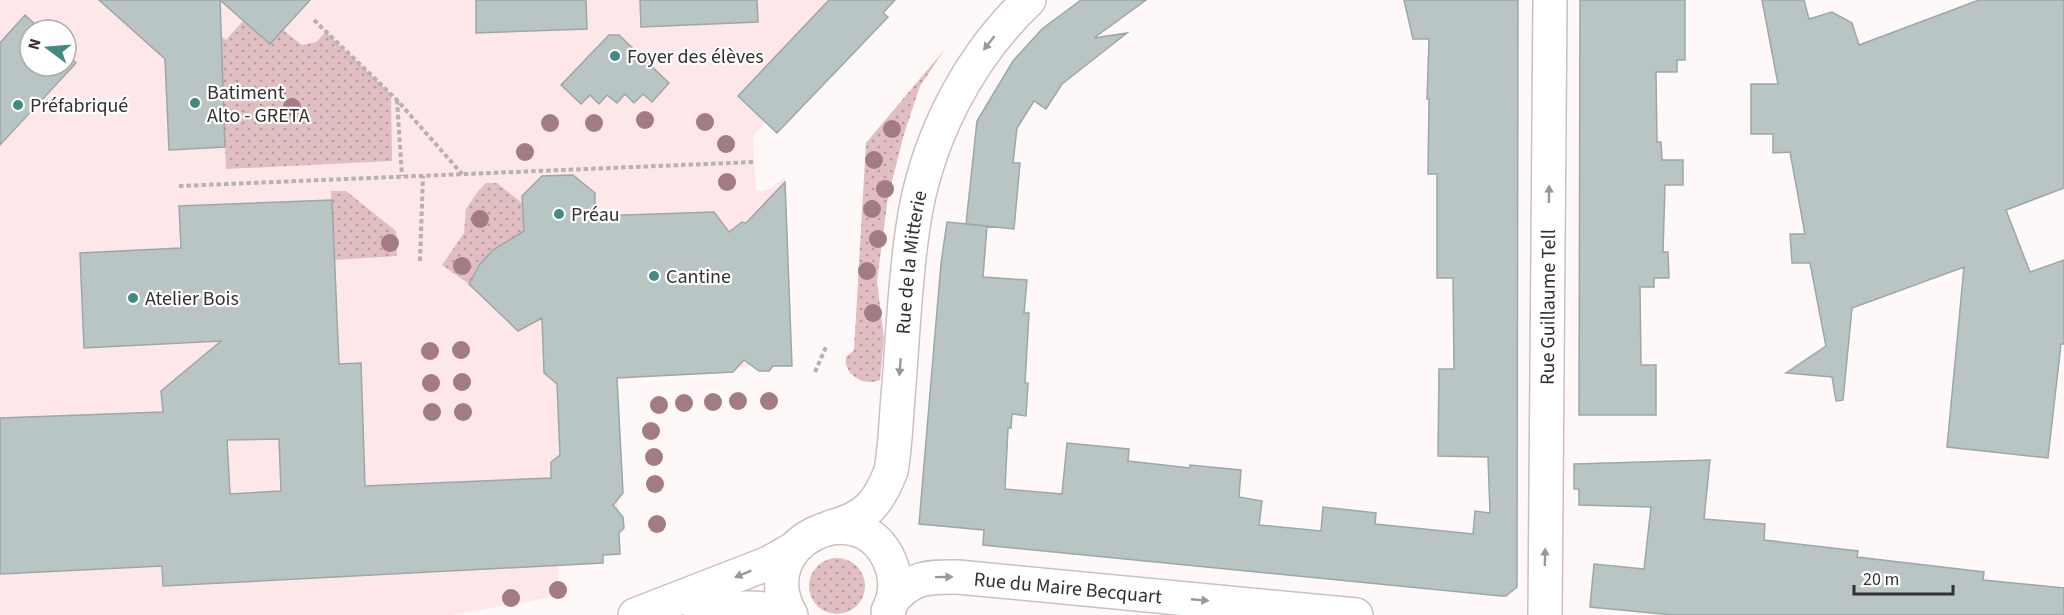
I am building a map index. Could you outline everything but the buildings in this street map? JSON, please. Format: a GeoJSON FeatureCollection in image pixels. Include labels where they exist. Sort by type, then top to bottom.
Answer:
{"type":"FeatureCollection","features":[{"type":"Feature","properties":{"kind":"street","name":"Rue de la Mitterie"},"geometry":{"type":"LineString","coordinates":[[635,615],[769,563],[795,548],[815,532],[850,522],[875,503],[884,490],[891,471],[913,225],[932,153],[964,81],[987,45],[1029,0]]}},
{"type":"Feature","properties":{"kind":"street","name":"Rue Guillaume Tell"},"geometry":{"type":"LineString","coordinates":[[1545,615],[1550,0]]}},
{"type":"Feature","properties":{"kind":"street"},"geometry":{"type":"LineString","coordinates":[[831,527],[848,528],[865,533],[884,550],[894,574],[889,607]]}},
{"type":"Feature","properties":{"kind":"street"},"geometry":{"type":"LineString","coordinates":[[791,615],[784,598],[782,581],[786,563],[795,548]]}},
{"type":"Feature","properties":{"kind":"street","name":"Rue du Maire Becquart"},"geometry":{"type":"LineString","coordinates":[[889,607],[912,582],[922,578],[958,577],[1356,615]]}},
{"type":"Feature","properties":{"kind":"street"},"geometry":{"type":"LineString","coordinates":[[700,615],[744,608],[783,615]]}},
{"type":"Feature","properties":{"kind":"path"},"geometry":{"type":"LineString","coordinates":[[314,20],[397,100],[462,174]]}},
{"type":"Feature","properties":{"kind":"path"},"geometry":{"type":"LineString","coordinates":[[397,100],[402,177]]}},
{"type":"Feature","properties":{"kind":"path"},"geometry":{"type":"LineString","coordinates":[[179,186],[754,162]]}},
{"type":"Feature","properties":{"kind":"path"},"geometry":{"type":"LineString","coordinates":[[420,261],[423,176]]}},
{"type":"Feature","properties":{"kind":"path"},"geometry":{"type":"LineString","coordinates":[[815,372],[826,347]]}},
{"type":"Feature","properties":{"kind":"shaded area"},"geometry":{"type":"Polygon","coordinates":[[[0,0],[895,0],[883,13],[888,17],[777,133],[765,122],[753,137],[756,191],[771,188],[785,177],[792,366],[624,369],[609,384],[620,554],[603,555],[603,563],[558,566],[558,596],[452,615],[0,615],[0,0]]]}},
{"type":"Feature","properties":{"kind":"shaded area"},"geometry":{"type":"Polygon","coordinates":[[[243,21],[270,44],[283,30],[302,45],[316,42],[326,32],[391,94],[392,161],[226,169],[221,36],[226,40],[243,21]]]}},
{"type":"Feature","properties":{"kind":"shaded area"},"geometry":{"type":"Polygon","coordinates":[[[945,49],[920,86],[904,134],[888,197],[877,281],[884,338],[880,380],[866,382],[856,378],[849,371],[846,366],[846,357],[854,350],[866,143],[945,49]]]}},
{"type":"Feature","properties":{"kind":"shaded area"},"geometry":{"type":"Polygon","coordinates":[[[486,183],[497,183],[522,203],[524,228],[560,261],[493,250],[480,264],[469,284],[442,265],[464,233],[466,209],[486,183]]]}},
{"type":"Feature","properties":{"kind":"shaded area"},"geometry":{"type":"Polygon","coordinates":[[[331,191],[346,191],[396,231],[397,256],[334,260],[331,191]]]}},
{"type":"Feature","properties":{"kind":"shaded area"},"geometry":{"type":"Polygon","coordinates":[[[837,558],[852,563],[860,571],[865,586],[860,601],[852,609],[837,614],[822,609],[814,601],[809,586],[814,571],[822,563],[837,558]]]}},
{"type":"Feature","properties":{"kind":"place","name":"Foyer des élèves"},"geometry":{"type":"Point","coordinates":[615,56]}},
{"type":"Feature","properties":{"kind":"place","name":"Batiment Alto - GRETA"},"geometry":{"type":"Point","coordinates":[195,103]}},
{"type":"Feature","properties":{"kind":"place","name":"Préfabriqué"},"geometry":{"type":"Point","coordinates":[18,105]}},
{"type":"Feature","properties":{"kind":"place","name":"Préau"},"geometry":{"type":"Point","coordinates":[559,214]}},
{"type":"Feature","properties":{"kind":"place","name":"Cantine"},"geometry":{"type":"Point","coordinates":[654,276]}},
{"type":"Feature","properties":{"kind":"place","name":"Atelier Bois"},"geometry":{"type":"Point","coordinates":[133,298]}}]}
